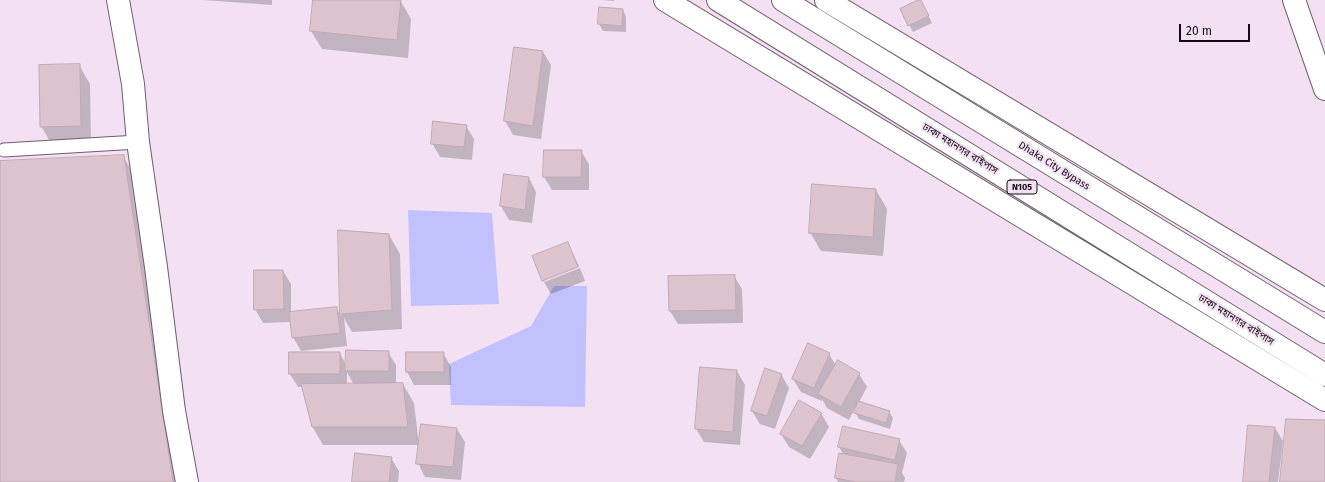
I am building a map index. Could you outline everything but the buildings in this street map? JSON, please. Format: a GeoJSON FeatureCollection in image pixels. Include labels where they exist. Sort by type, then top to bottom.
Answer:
{"type":"FeatureCollection","features":[{"type":"Feature","properties":{"kind":"main road"},"geometry":{"type":"LineString","coordinates":[[118,0],[133,84],[138,142],[174,410],[187,482]]}},
{"type":"Feature","properties":{"kind":"main road"},"geometry":{"type":"LineString","coordinates":[[665,0],[1325,400]]}},
{"type":"Feature","properties":{"kind":"main road","name":"ঢাকা মহানগর বাইপাস"},"geometry":{"type":"LineString","coordinates":[[718,0],[1325,375]]}},
{"type":"Feature","properties":{"kind":"main road","name":"Dhaka City Bypass"},"geometry":{"type":"LineString","coordinates":[[783,0],[1325,332]]}},
{"type":"Feature","properties":{"kind":"main road"},"geometry":{"type":"LineString","coordinates":[[826,0],[1325,300]]}},
{"type":"Feature","properties":{"kind":"main road"},"geometry":{"type":"LineString","coordinates":[[1294,0],[1325,89]]}},
{"type":"Feature","properties":{"kind":"lane"},"geometry":{"type":"LineString","coordinates":[[4,150],[138,142]]}},
{"type":"Feature","properties":{"kind":"water"},"geometry":{"type":"Polygon","coordinates":[[[408,210],[492,213],[499,304],[411,306],[408,210]]]}},
{"type":"Feature","properties":{"kind":"water"},"geometry":{"type":"Polygon","coordinates":[[[554,286],[587,286],[585,407],[451,405],[449,364],[531,326],[554,286]]]}}]}
